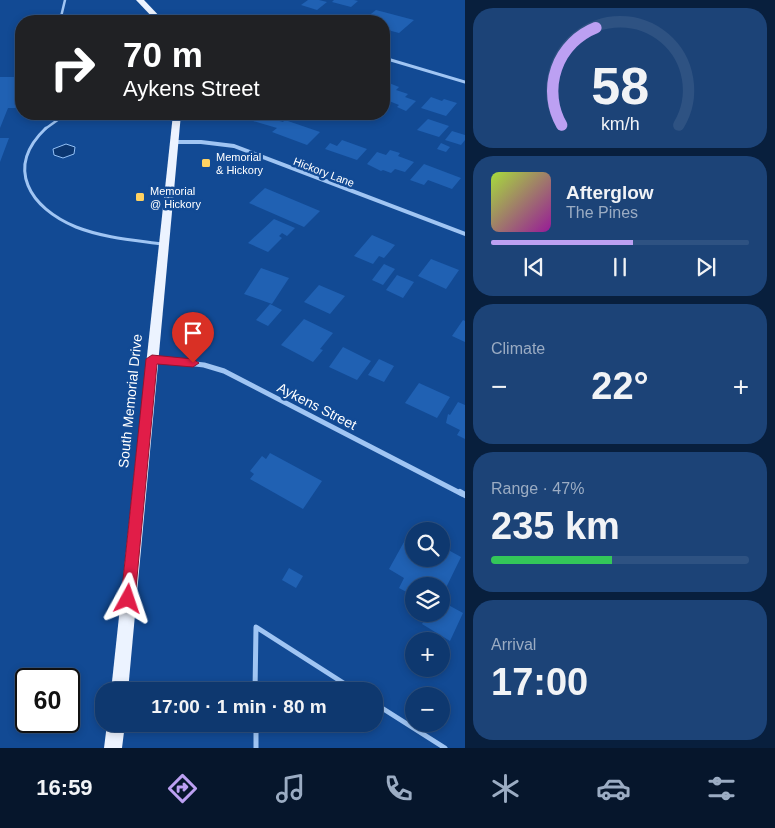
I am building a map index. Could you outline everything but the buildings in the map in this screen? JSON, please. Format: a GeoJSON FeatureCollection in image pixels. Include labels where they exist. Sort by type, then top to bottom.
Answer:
{"type":"FeatureCollection","features":[{"type":"Feature","properties":{"kind":"main road"},"geometry":{"type":"LineString","coordinates":[[140,0],[154,15]]}},
{"type":"Feature","properties":{"kind":"main road","name":"South Memorial Drive"},"geometry":{"type":"LineString","coordinates":[[120,682],[176,120]]}},
{"type":"Feature","properties":{"kind":"main road"},"geometry":{"type":"LineString","coordinates":[[113,748],[115,732]]}},
{"type":"Feature","properties":{"kind":"street"},"geometry":{"type":"LineString","coordinates":[[390,60],[465,82]]}},
{"type":"Feature","properties":{"kind":"street","name":"Hickory Lane"},"geometry":{"type":"LineString","coordinates":[[174,142],[201,142],[234,146],[465,234]]}},
{"type":"Feature","properties":{"kind":"street","name":"Aykens Street"},"geometry":{"type":"LineString","coordinates":[[152,359],[204,364],[224,371],[465,495]]}},
{"type":"Feature","properties":{"kind":"lane"},"geometry":{"type":"LineString","coordinates":[[61,15],[65,0]]}},
{"type":"Feature","properties":{"kind":"lane"},"geometry":{"type":"LineString","coordinates":[[56,120],[40,133],[28,153],[23,169],[28,190],[40,205],[60,221],[84,231],[108,237],[163,244]]}},
{"type":"Feature","properties":{"kind":"lane"},"geometry":{"type":"LineString","coordinates":[[255,682],[256,627],[342,682]]}},
{"type":"Feature","properties":{"kind":"lane"},"geometry":{"type":"LineString","coordinates":[[383,708],[444,748]]}},
{"type":"Feature","properties":{"kind":"lane"},"geometry":{"type":"LineString","coordinates":[[256,732],[256,748]]}},
{"type":"Feature","properties":{"kind":"water"},"geometry":{"type":"Polygon","coordinates":[[[66,144],[75,147],[74,154],[63,158],[54,155],[53,149],[66,144]]]}},
{"type":"Feature","properties":{"kind":"place","name":"Memorial & Hickory"},"geometry":{"type":"Point","coordinates":[206,163]}},
{"type":"Feature","properties":{"kind":"place","name":"Memorial @ Hickory"},"geometry":{"type":"Point","coordinates":[140,197]}},
{"type":"Feature","properties":{"kind":"route"},"geometry":{"type":"LineString","coordinates":[[128,599],[152,359],[193,363]]}}]}
